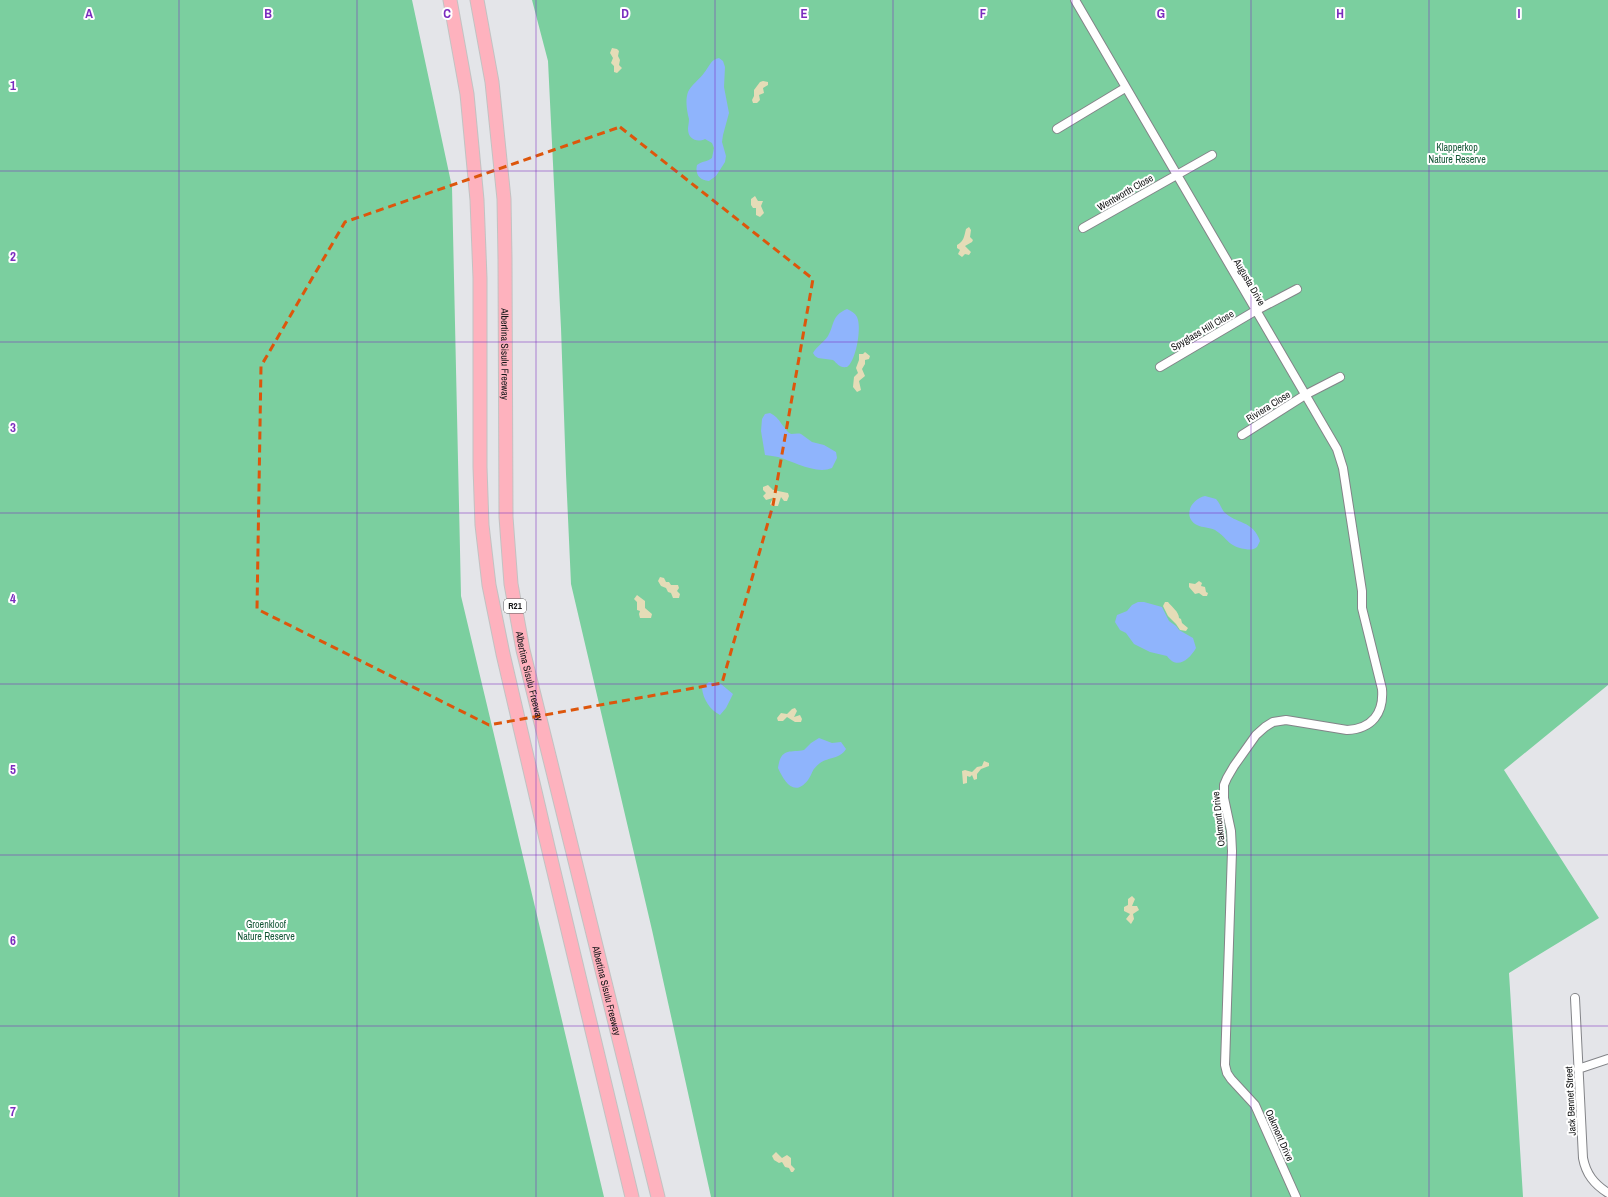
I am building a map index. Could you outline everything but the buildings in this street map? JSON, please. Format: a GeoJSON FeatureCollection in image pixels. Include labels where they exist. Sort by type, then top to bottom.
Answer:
{"type":"FeatureCollection","features":[{"type":"Feature","properties":{"kind":"highway","name":"R21"},"geometry":{"type":"LineString","coordinates":[[450,0],[467,94],[477,200],[480,278],[480,474],[482,525],[489,585],[552,862],[632,1197]]}},
{"type":"Feature","properties":{"kind":"highway","name":"Albertina Sisulu Freeway"},"geometry":{"type":"LineString","coordinates":[[477,0],[492,82],[504,199],[506,517],[511,584],[523,650],[658,1197]]}},
{"type":"Feature","properties":{"kind":"street","name":"Augusta Drive"},"geometry":{"type":"LineString","coordinates":[[1075,0],[1305,395],[1340,458],[1362,591]]}},
{"type":"Feature","properties":{"kind":"street"},"geometry":{"type":"LineString","coordinates":[[1057,129],[1125,88]]}},
{"type":"Feature","properties":{"kind":"street","name":"Wentworth Close"},"geometry":{"type":"LineString","coordinates":[[1083,228],[1212,155]]}},
{"type":"Feature","properties":{"kind":"street","name":"Spyglass Hill Close"},"geometry":{"type":"LineString","coordinates":[[1160,367],[1255,311],[1297,289]]}},
{"type":"Feature","properties":{"kind":"street","name":"Riviera Close"},"geometry":{"type":"LineString","coordinates":[[1242,435],[1305,395],[1340,377]]}},
{"type":"Feature","properties":{"kind":"street","name":"Oakmont Drive"},"geometry":{"type":"LineString","coordinates":[[1296,1197],[1255,1105],[1231,1079],[1227,1073],[1225,1065],[1232,843],[1225,804],[1224,785],[1229,773],[1240,757],[1261,730],[1270,724],[1286,720],[1353,730],[1363,727],[1375,718],[1382,704],[1382,689],[1362,608],[1362,591]]}},
{"type":"Feature","properties":{"kind":"street","name":"Jack Bennet Street"},"geometry":{"type":"LineString","coordinates":[[1575,998],[1583,1158],[1588,1175],[1601,1189],[1608,1193]]}},
{"type":"Feature","properties":{"kind":"street"},"geometry":{"type":"LineString","coordinates":[[1578,1068],[1608,1059]]}},
{"type":"Feature","properties":{"kind":"highlighted area"},"geometry":{"type":"Polygon","coordinates":[[[620,127],[813,279],[773,505],[722,683],[489,725],[257,609],[261,366],[345,222],[620,127]]]}},
{"type":"Feature","properties":{"kind":"green space","name":"Groenkloof Nature Reserve"},"geometry":{"type":"Polygon","coordinates":[[[0,0],[412,0],[452,187],[461,596],[604,1197],[0,1197],[0,0]]]}},
{"type":"Feature","properties":{"kind":"green space","name":"Klapperkop Nature Reserve"},"geometry":{"type":"Polygon","coordinates":[[[532,0],[1608,0],[1608,685],[1504,770],[1599,918],[1509,973],[1523,1197],[711,1197],[652,930],[571,584],[561,328],[548,61],[532,0]]]}},
{"type":"Feature","properties":{"kind":"sand"},"geometry":{"type":"Polygon","coordinates":[[[612,48],[619,51],[619,65],[622,68],[617,73],[614,72],[614,66],[611,63],[613,58],[610,53],[612,48]]]}},
{"type":"Feature","properties":{"kind":"sand"},"geometry":{"type":"Polygon","coordinates":[[[760,82],[768,82],[768,85],[763,88],[764,93],[759,95],[760,100],[757,103],[753,103],[752,100],[754,90],[760,82]]]}},
{"type":"Feature","properties":{"kind":"sand"},"geometry":{"type":"Polygon","coordinates":[[[755,196],[758,201],[763,201],[761,206],[764,213],[760,217],[756,215],[756,208],[753,208],[751,205],[751,199],[755,196]]]}},
{"type":"Feature","properties":{"kind":"sand"},"geometry":{"type":"Polygon","coordinates":[[[969,227],[971,230],[970,237],[973,240],[965,246],[971,252],[969,255],[965,254],[962,257],[958,254],[960,250],[957,248],[957,245],[964,237],[966,229],[969,227]]]}},
{"type":"Feature","properties":{"kind":"sand"},"geometry":{"type":"Polygon","coordinates":[[[865,352],[870,356],[869,359],[865,360],[865,364],[862,369],[865,376],[859,381],[861,390],[857,392],[853,387],[854,377],[858,373],[856,368],[859,360],[859,354],[863,354],[865,352]]]}},
{"type":"Feature","properties":{"kind":"sand"},"geometry":{"type":"Polygon","coordinates":[[[768,485],[773,490],[788,493],[789,496],[787,501],[784,501],[781,497],[778,506],[772,506],[770,504],[773,498],[766,500],[763,496],[766,493],[763,490],[763,487],[768,485]]]}},
{"type":"Feature","properties":{"kind":"sand"},"geometry":{"type":"Polygon","coordinates":[[[660,577],[664,578],[666,582],[669,582],[671,585],[678,585],[679,588],[677,591],[680,594],[679,598],[673,598],[671,593],[668,592],[666,588],[661,586],[658,581],[660,577]]]}},
{"type":"Feature","properties":{"kind":"sand"},"geometry":{"type":"Polygon","coordinates":[[[1199,581],[1202,583],[1201,586],[1205,587],[1206,592],[1208,593],[1207,596],[1203,596],[1199,593],[1195,594],[1189,587],[1189,583],[1195,584],[1199,581]]]}},
{"type":"Feature","properties":{"kind":"sand"},"geometry":{"type":"Polygon","coordinates":[[[637,595],[645,601],[645,608],[652,614],[651,618],[640,618],[640,611],[637,610],[637,602],[634,599],[637,595]]]}},
{"type":"Feature","properties":{"kind":"sand"},"geometry":{"type":"Polygon","coordinates":[[[1165,602],[1168,602],[1177,612],[1182,623],[1188,628],[1186,631],[1180,630],[1168,616],[1163,606],[1165,602]]]}},
{"type":"Feature","properties":{"kind":"sand"},"geometry":{"type":"Polygon","coordinates":[[[795,708],[797,711],[794,717],[800,715],[802,719],[801,722],[795,722],[787,717],[783,721],[778,721],[777,718],[781,713],[787,714],[795,708]]]}},
{"type":"Feature","properties":{"kind":"sand"},"geometry":{"type":"Polygon","coordinates":[[[984,761],[989,763],[989,766],[981,769],[977,774],[977,779],[974,780],[972,775],[970,777],[967,776],[967,783],[963,784],[962,771],[965,770],[972,772],[977,767],[982,766],[984,761]]]}},
{"type":"Feature","properties":{"kind":"sand"},"geometry":{"type":"Polygon","coordinates":[[[1132,896],[1135,899],[1132,906],[1137,906],[1139,910],[1133,914],[1134,919],[1131,924],[1126,919],[1130,914],[1124,911],[1124,907],[1128,905],[1128,899],[1132,896]]]}},
{"type":"Feature","properties":{"kind":"sand"},"geometry":{"type":"Polygon","coordinates":[[[776,1152],[782,1158],[787,1155],[791,1158],[791,1165],[795,1169],[793,1172],[791,1172],[789,1168],[785,1167],[782,1162],[779,1163],[774,1160],[772,1156],[776,1152]]]}},
{"type":"Feature","properties":{"kind":"water"},"geometry":{"type":"Polygon","coordinates":[[[719,58],[723,61],[725,67],[724,87],[729,113],[722,142],[726,156],[725,162],[716,176],[709,181],[698,176],[697,165],[712,158],[714,148],[712,143],[705,139],[699,141],[691,138],[688,132],[689,119],[687,99],[688,92],[691,87],[712,62],[719,58]]]}},
{"type":"Feature","properties":{"kind":"water"},"geometry":{"type":"Polygon","coordinates":[[[847,309],[853,312],[857,317],[859,328],[853,358],[847,367],[842,367],[833,360],[818,358],[813,353],[828,336],[838,314],[847,309]]]}},
{"type":"Feature","properties":{"kind":"water"},"geometry":{"type":"Polygon","coordinates":[[[770,413],[777,418],[791,434],[801,434],[812,442],[824,445],[836,452],[837,458],[832,468],[826,470],[812,469],[778,457],[765,455],[761,431],[762,419],[765,414],[770,413]]]}},
{"type":"Feature","properties":{"kind":"water"},"geometry":{"type":"Polygon","coordinates":[[[1205,496],[1216,499],[1224,512],[1253,529],[1260,541],[1257,547],[1250,550],[1239,548],[1231,544],[1215,530],[1199,526],[1192,522],[1189,513],[1192,504],[1205,496]]]}},
{"type":"Feature","properties":{"kind":"water"},"geometry":{"type":"Polygon","coordinates":[[[1138,602],[1144,602],[1162,607],[1169,621],[1179,630],[1193,638],[1196,648],[1183,662],[1175,662],[1167,656],[1150,652],[1134,644],[1126,633],[1120,630],[1115,622],[1117,615],[1127,611],[1132,605],[1138,602]]]}},
{"type":"Feature","properties":{"kind":"water"},"geometry":{"type":"Polygon","coordinates":[[[709,682],[721,684],[733,694],[726,708],[720,715],[710,707],[704,696],[702,688],[709,682]]]}},
{"type":"Feature","properties":{"kind":"water"},"geometry":{"type":"Polygon","coordinates":[[[819,738],[832,743],[841,742],[846,749],[841,755],[820,763],[803,785],[798,788],[790,786],[783,778],[778,768],[781,757],[790,751],[804,750],[819,738]]]}}]}
